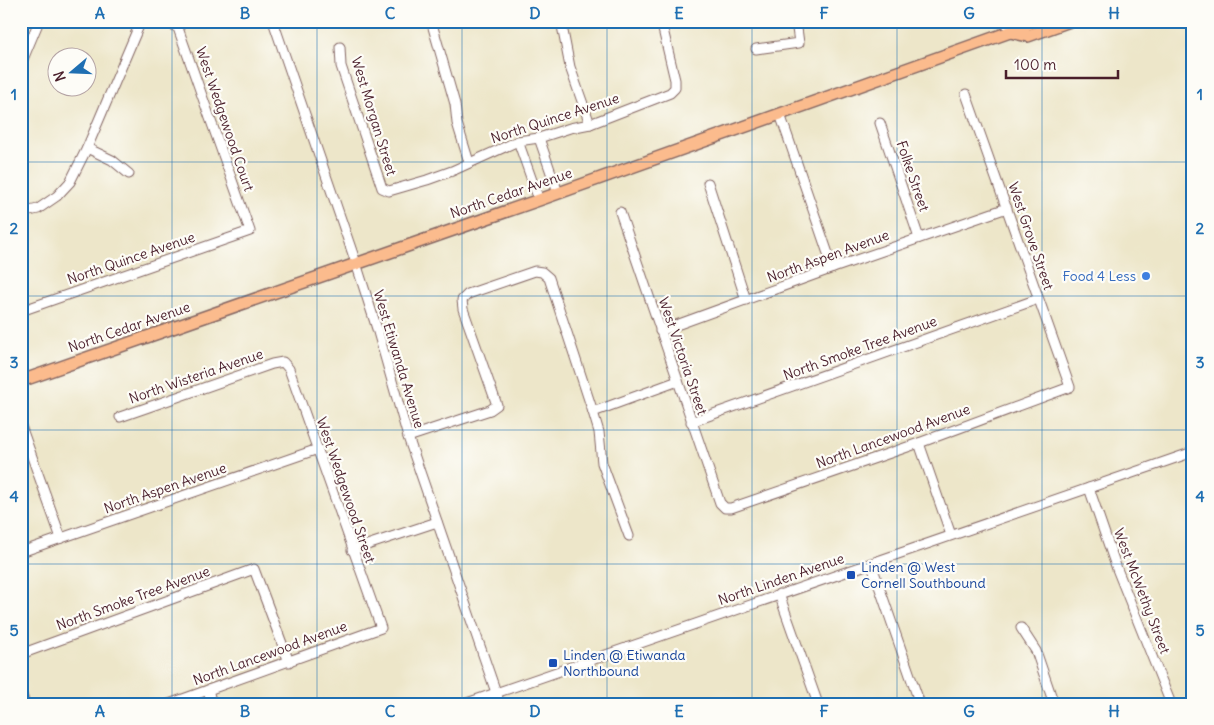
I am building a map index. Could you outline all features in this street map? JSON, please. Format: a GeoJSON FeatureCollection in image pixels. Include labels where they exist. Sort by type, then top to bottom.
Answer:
{"type":"FeatureCollection","features":[{"type":"Feature","properties":{"kind":"main road","name":"North Cedar Avenue"},"geometry":{"type":"LineString","coordinates":[[21,381],[780,114],[1008,27],[1036,21]]}},
{"type":"Feature","properties":{"kind":"main road","name":"North Cedar Avenue"},"geometry":{"type":"LineString","coordinates":[[1008,27],[1028,36],[1054,25],[1070,21]]}},
{"type":"Feature","properties":{"kind":"street"},"geometry":{"type":"LineString","coordinates":[[21,64],[39,21]]}},
{"type":"Feature","properties":{"kind":"street"},"geometry":{"type":"LineString","coordinates":[[21,213],[38,209],[57,196],[70,182],[87,148],[142,21]]}},
{"type":"Feature","properties":{"kind":"street","name":"West Wedgewood Court"},"geometry":{"type":"LineString","coordinates":[[166,21],[178,28],[250,231]]}},
{"type":"Feature","properties":{"kind":"street","name":"West Etiwanda Avenue"},"geometry":{"type":"LineString","coordinates":[[273,21],[356,263],[408,437],[500,704]]}},
{"type":"Feature","properties":{"kind":"street"},"geometry":{"type":"LineString","coordinates":[[561,21],[571,70],[590,124]]}},
{"type":"Feature","properties":{"kind":"street","name":"North Quince Avenue"},"geometry":{"type":"LineString","coordinates":[[386,191],[426,180],[518,141],[539,138],[590,124],[670,92],[676,88],[661,21]]}},
{"type":"Feature","properties":{"kind":"street"},"geometry":{"type":"LineString","coordinates":[[756,49],[799,43],[796,21]]}},
{"type":"Feature","properties":{"kind":"street"},"geometry":{"type":"LineString","coordinates":[[432,24],[469,162]]}},
{"type":"Feature","properties":{"kind":"street","name":"West Morgan Street"},"geometry":{"type":"LineString","coordinates":[[340,47],[341,66],[382,188],[386,191]]}},
{"type":"Feature","properties":{"kind":"street","name":"West Grove Street"},"geometry":{"type":"LineString","coordinates":[[966,94],[1070,387]]}},
{"type":"Feature","properties":{"kind":"street"},"geometry":{"type":"LineString","coordinates":[[780,114],[833,268]]}},
{"type":"Feature","properties":{"kind":"street","name":"Folke Street"},"geometry":{"type":"LineString","coordinates":[[880,123],[919,238]]}},
{"type":"Feature","properties":{"kind":"street"},"geometry":{"type":"LineString","coordinates":[[539,138],[558,193]]}},
{"type":"Feature","properties":{"kind":"street"},"geometry":{"type":"LineString","coordinates":[[518,141],[539,200]]}},
{"type":"Feature","properties":{"kind":"street"},"geometry":{"type":"LineString","coordinates":[[87,148],[112,160],[129,174]]}},
{"type":"Feature","properties":{"kind":"street"},"geometry":{"type":"LineString","coordinates":[[708,183],[746,300]]}},
{"type":"Feature","properties":{"kind":"street","name":"North Aspen Avenue"},"geometry":{"type":"LineString","coordinates":[[660,331],[833,268],[1007,208]]}},
{"type":"Feature","properties":{"kind":"street","name":"West Victoria Street"},"geometry":{"type":"LineString","coordinates":[[620,212],[720,503],[725,508]]}},
{"type":"Feature","properties":{"kind":"street","name":"North Quince Avenue"},"geometry":{"type":"LineString","coordinates":[[21,312],[250,231]]}},
{"type":"Feature","properties":{"kind":"street"},"geometry":{"type":"LineString","coordinates":[[408,437],[490,410],[497,405],[463,309],[462,300],[468,294],[476,291],[535,271],[542,272],[549,278],[599,432],[602,463],[629,536]]}},
{"type":"Feature","properties":{"kind":"street","name":"North Smoke Tree Avenue"},"geometry":{"type":"LineString","coordinates":[[692,422],[1038,299]]}},
{"type":"Feature","properties":{"kind":"street","name":"North Wisteria Avenue"},"geometry":{"type":"LineString","coordinates":[[120,417],[282,362]]}},
{"type":"Feature","properties":{"kind":"street","name":"West Wedgewood Street"},"geometry":{"type":"LineString","coordinates":[[282,362],[289,369],[381,628]]}},
{"type":"Feature","properties":{"kind":"street"},"geometry":{"type":"LineString","coordinates":[[593,412],[678,381]]}},
{"type":"Feature","properties":{"kind":"street","name":"North Lancewood Avenue"},"geometry":{"type":"LineString","coordinates":[[725,508],[731,508],[919,443],[1070,387]]}},
{"type":"Feature","properties":{"kind":"street"},"geometry":{"type":"LineString","coordinates":[[21,426],[61,538]]}},
{"type":"Feature","properties":{"kind":"street"},"geometry":{"type":"LineString","coordinates":[[919,443],[950,535]]}},
{"type":"Feature","properties":{"kind":"street","name":"North Aspen Avenue"},"geometry":{"type":"LineString","coordinates":[[21,552],[318,449]]}},
{"type":"Feature","properties":{"kind":"street","name":"North Linden Avenue"},"geometry":{"type":"LineString","coordinates":[[464,704],[1193,452]]}},
{"type":"Feature","properties":{"kind":"street","name":"West McWethy Street"},"geometry":{"type":"LineString","coordinates":[[1089,488],[1117,569],[1170,702]]}},
{"type":"Feature","properties":{"kind":"street"},"geometry":{"type":"LineString","coordinates":[[352,550],[437,522]]}},
{"type":"Feature","properties":{"kind":"street"},"geometry":{"type":"LineString","coordinates":[[871,563],[920,704]]}},
{"type":"Feature","properties":{"kind":"street","name":"North Smoke Tree Avenue"},"geometry":{"type":"LineString","coordinates":[[21,654],[254,569],[289,662]]}},
{"type":"Feature","properties":{"kind":"street"},"geometry":{"type":"LineString","coordinates":[[779,594],[818,704]]}},
{"type":"Feature","properties":{"kind":"street","name":"North Lancewood Avenue"},"geometry":{"type":"LineString","coordinates":[[169,704],[381,628]]}},
{"type":"Feature","properties":{"kind":"street"},"geometry":{"type":"LineString","coordinates":[[1021,628],[1036,651],[1054,704]]}},
{"type":"Feature","properties":{"kind":"street"},"geometry":{"type":"LineString","coordinates":[[208,690],[212,704]]}},
{"type":"Feature","properties":{"kind":"street"},"geometry":{"type":"LineString","coordinates":[[21,692],[25,704]]}},
{"type":"Feature","properties":{"kind":"street"},"geometry":{"type":"LineString","coordinates":[[1160,704],[1170,702]]}},
{"type":"Feature","properties":{"kind":"place","name":"Food 4 Less"},"geometry":{"type":"Point","coordinates":[1146,276]}},
{"type":"Feature","properties":{"kind":"place","name":"Linden @ West Cornell Southbound"},"geometry":{"type":"Point","coordinates":[851,575]}},
{"type":"Feature","properties":{"kind":"place","name":"Linden @ Etiwanda Northbound"},"geometry":{"type":"Point","coordinates":[553,663]}}]}
